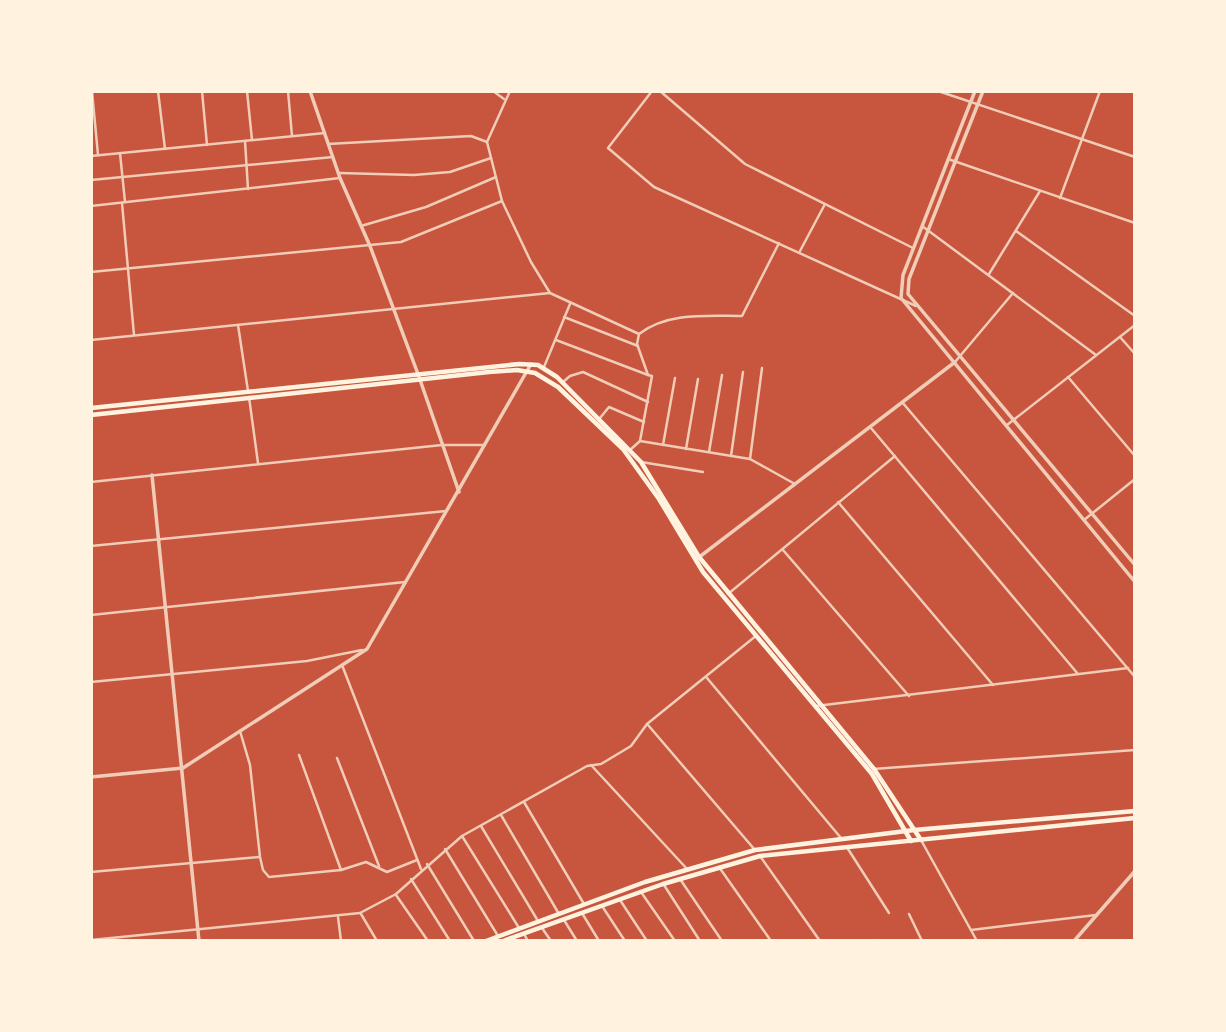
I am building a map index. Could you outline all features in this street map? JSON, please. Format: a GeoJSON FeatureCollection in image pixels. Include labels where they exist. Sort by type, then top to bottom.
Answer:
{"type":"FeatureCollection","features":[{"type":"Feature","properties":{"kind":"main road"},"geometry":{"type":"LineString","coordinates":[[91,415],[418,374],[531,364],[544,368],[563,382],[640,462],[697,559],[758,634]]}},
{"type":"Feature","properties":{"kind":"main road"},"geometry":{"type":"LineString","coordinates":[[91,408],[528,371],[558,387],[623,449],[697,559],[871,770],[921,841]]}},
{"type":"Feature","properties":{"kind":"main road"},"geometry":{"type":"LineString","coordinates":[[871,770],[911,841]]}},
{"type":"Feature","properties":{"kind":"main road"},"geometry":{"type":"LineString","coordinates":[[486,941],[584,904],[755,850],[914,830],[1135,811]]}},
{"type":"Feature","properties":{"kind":"main road"},"geometry":{"type":"LineString","coordinates":[[503,941],[663,884],[760,856],[1135,818]]}},
{"type":"Feature","properties":{"kind":"street"},"geometry":{"type":"LineString","coordinates":[[92,91],[98,155]]}},
{"type":"Feature","properties":{"kind":"street"},"geometry":{"type":"LineString","coordinates":[[158,91],[165,149]]}},
{"type":"Feature","properties":{"kind":"street"},"geometry":{"type":"LineString","coordinates":[[202,91],[207,145]]}},
{"type":"Feature","properties":{"kind":"street"},"geometry":{"type":"LineString","coordinates":[[247,91],[252,140]]}},
{"type":"Feature","properties":{"kind":"street"},"geometry":{"type":"LineString","coordinates":[[288,91],[292,136]]}},
{"type":"Feature","properties":{"kind":"street"},"geometry":{"type":"LineString","coordinates":[[310,91],[339,176],[370,246],[418,374],[459,492]]}},
{"type":"Feature","properties":{"kind":"street"},"geometry":{"type":"LineString","coordinates":[[493,91],[504,99]]}},
{"type":"Feature","properties":{"kind":"street"},"geometry":{"type":"LineString","coordinates":[[510,91],[504,99],[487,142],[502,201],[531,262],[550,293],[639,334]]}},
{"type":"Feature","properties":{"kind":"street"},"geometry":{"type":"LineString","coordinates":[[652,91],[608,148],[654,187],[800,251],[916,306]]}},
{"type":"Feature","properties":{"kind":"street"},"geometry":{"type":"LineString","coordinates":[[660,91],[745,164],[913,248]]}},
{"type":"Feature","properties":{"kind":"street"},"geometry":{"type":"LineString","coordinates":[[938,91],[1135,157]]}},
{"type":"Feature","properties":{"kind":"street"},"geometry":{"type":"LineString","coordinates":[[975,91],[901,280],[901,299],[1135,582]]}},
{"type":"Feature","properties":{"kind":"street"},"geometry":{"type":"LineString","coordinates":[[983,91],[909,279],[908,294],[1135,565]]}},
{"type":"Feature","properties":{"kind":"street"},"geometry":{"type":"LineString","coordinates":[[1060,198],[1100,91]]}},
{"type":"Feature","properties":{"kind":"street"},"geometry":{"type":"LineString","coordinates":[[91,156],[325,133]]}},
{"type":"Feature","properties":{"kind":"street"},"geometry":{"type":"LineString","coordinates":[[328,144],[471,136],[487,142]]}},
{"type":"Feature","properties":{"kind":"street"},"geometry":{"type":"LineString","coordinates":[[245,141],[248,188]]}},
{"type":"Feature","properties":{"kind":"street"},"geometry":{"type":"LineString","coordinates":[[120,153],[134,336]]}},
{"type":"Feature","properties":{"kind":"street"},"geometry":{"type":"LineString","coordinates":[[91,180],[333,157]]}},
{"type":"Feature","properties":{"kind":"street"},"geometry":{"type":"LineString","coordinates":[[91,206],[339,176],[450,172],[491,158]]}},
{"type":"Feature","properties":{"kind":"street"},"geometry":{"type":"LineString","coordinates":[[948,159],[1135,223]]}},
{"type":"Feature","properties":{"kind":"street"},"geometry":{"type":"LineString","coordinates":[[361,226],[426,207],[496,177]]}},
{"type":"Feature","properties":{"kind":"street"},"geometry":{"type":"LineString","coordinates":[[989,274],[1040,191]]}},
{"type":"Feature","properties":{"kind":"street"},"geometry":{"type":"LineString","coordinates":[[91,272],[401,242],[502,201]]}},
{"type":"Feature","properties":{"kind":"street"},"geometry":{"type":"LineString","coordinates":[[800,251],[825,204]]}},
{"type":"Feature","properties":{"kind":"street"},"geometry":{"type":"LineString","coordinates":[[922,226],[1096,355]]}},
{"type":"Feature","properties":{"kind":"street"},"geometry":{"type":"LineString","coordinates":[[1016,231],[1135,316]]}},
{"type":"Feature","properties":{"kind":"street"},"geometry":{"type":"LineString","coordinates":[[648,375],[638,346],[639,334],[653,324],[690,316],[742,316],[780,242]]}},
{"type":"Feature","properties":{"kind":"street"},"geometry":{"type":"LineString","coordinates":[[91,340],[550,293]]}},
{"type":"Feature","properties":{"kind":"street"},"geometry":{"type":"LineString","coordinates":[[697,559],[962,357],[1013,293]]}},
{"type":"Feature","properties":{"kind":"street"},"geometry":{"type":"LineString","coordinates":[[544,368],[570,304]]}},
{"type":"Feature","properties":{"kind":"street"},"geometry":{"type":"LineString","coordinates":[[564,317],[638,346]]}},
{"type":"Feature","properties":{"kind":"street"},"geometry":{"type":"LineString","coordinates":[[238,325],[258,464]]}},
{"type":"Feature","properties":{"kind":"street"},"geometry":{"type":"LineString","coordinates":[[1007,425],[1135,325]]}},
{"type":"Feature","properties":{"kind":"street"},"geometry":{"type":"LineString","coordinates":[[1121,337],[1135,354]]}},
{"type":"Feature","properties":{"kind":"street"},"geometry":{"type":"LineString","coordinates":[[556,340],[653,376],[640,441],[630,450]]}},
{"type":"Feature","properties":{"kind":"street"},"geometry":{"type":"LineString","coordinates":[[91,777],[183,768],[367,649],[531,364]]}},
{"type":"Feature","properties":{"kind":"street"},"geometry":{"type":"LineString","coordinates":[[750,459],[762,368]]}},
{"type":"Feature","properties":{"kind":"street"},"geometry":{"type":"LineString","coordinates":[[563,382],[570,376],[583,372],[648,402]]}},
{"type":"Feature","properties":{"kind":"street"},"geometry":{"type":"LineString","coordinates":[[731,456],[743,372]]}},
{"type":"Feature","properties":{"kind":"street"},"geometry":{"type":"LineString","coordinates":[[709,452],[722,375]]}},
{"type":"Feature","properties":{"kind":"street"},"geometry":{"type":"LineString","coordinates":[[1068,377],[1135,456]]}},
{"type":"Feature","properties":{"kind":"street"},"geometry":{"type":"LineString","coordinates":[[663,445],[675,378]]}},
{"type":"Feature","properties":{"kind":"street"},"geometry":{"type":"LineString","coordinates":[[686,449],[698,379]]}},
{"type":"Feature","properties":{"kind":"street"},"geometry":{"type":"LineString","coordinates":[[902,402],[1135,677]]}},
{"type":"Feature","properties":{"kind":"street"},"geometry":{"type":"LineString","coordinates":[[598,419],[609,407],[644,422]]}},
{"type":"Feature","properties":{"kind":"street"},"geometry":{"type":"LineString","coordinates":[[870,427],[1079,674]]}},
{"type":"Feature","properties":{"kind":"street"},"geometry":{"type":"LineString","coordinates":[[640,441],[750,459],[795,484]]}},
{"type":"Feature","properties":{"kind":"street"},"geometry":{"type":"LineString","coordinates":[[91,482],[442,445],[486,445]]}},
{"type":"Feature","properties":{"kind":"street"},"geometry":{"type":"LineString","coordinates":[[728,594],[895,456]]}},
{"type":"Feature","properties":{"kind":"street"},"geometry":{"type":"LineString","coordinates":[[640,462],[704,472]]}},
{"type":"Feature","properties":{"kind":"street"},"geometry":{"type":"LineString","coordinates":[[152,475],[199,941]]}},
{"type":"Feature","properties":{"kind":"street"},"geometry":{"type":"LineString","coordinates":[[1084,520],[1135,479]]}},
{"type":"Feature","properties":{"kind":"street"},"geometry":{"type":"LineString","coordinates":[[838,502],[993,685]]}},
{"type":"Feature","properties":{"kind":"street"},"geometry":{"type":"LineString","coordinates":[[91,546],[448,511]]}},
{"type":"Feature","properties":{"kind":"street"},"geometry":{"type":"LineString","coordinates":[[782,548],[909,696]]}},
{"type":"Feature","properties":{"kind":"street"},"geometry":{"type":"LineString","coordinates":[[91,615],[407,582]]}},
{"type":"Feature","properties":{"kind":"street"},"geometry":{"type":"LineString","coordinates":[[91,940],[360,913],[396,894],[421,869],[462,836],[631,746],[647,724],[758,634]]}},
{"type":"Feature","properties":{"kind":"street"},"geometry":{"type":"LineString","coordinates":[[91,682],[307,661],[367,649]]}},
{"type":"Feature","properties":{"kind":"street"},"geometry":{"type":"LineString","coordinates":[[342,666],[421,869]]}},
{"type":"Feature","properties":{"kind":"street"},"geometry":{"type":"LineString","coordinates":[[818,706],[1128,668]]}},
{"type":"Feature","properties":{"kind":"street"},"geometry":{"type":"LineString","coordinates":[[707,678],[841,838]]}},
{"type":"Feature","properties":{"kind":"street"},"geometry":{"type":"LineString","coordinates":[[647,724],[755,850]]}},
{"type":"Feature","properties":{"kind":"street"},"geometry":{"type":"LineString","coordinates":[[240,731],[250,765],[260,857],[263,870],[273,879],[341,870],[366,862],[387,872],[417,860]]}},
{"type":"Feature","properties":{"kind":"street"},"geometry":{"type":"LineString","coordinates":[[871,770],[1135,750]]}},
{"type":"Feature","properties":{"kind":"street"},"geometry":{"type":"LineString","coordinates":[[299,755],[341,870]]}},
{"type":"Feature","properties":{"kind":"street"},"geometry":{"type":"LineString","coordinates":[[337,758],[380,867]]}},
{"type":"Feature","properties":{"kind":"street"},"geometry":{"type":"LineString","coordinates":[[591,765],[688,870]]}},
{"type":"Feature","properties":{"kind":"street"},"geometry":{"type":"LineString","coordinates":[[523,802],[584,904]]}},
{"type":"Feature","properties":{"kind":"street"},"geometry":{"type":"LineString","coordinates":[[500,815],[559,914]]}},
{"type":"Feature","properties":{"kind":"street"},"geometry":{"type":"LineString","coordinates":[[481,826],[538,921]]}},
{"type":"Feature","properties":{"kind":"street"},"geometry":{"type":"LineString","coordinates":[[462,836],[519,928]]}},
{"type":"Feature","properties":{"kind":"street"},"geometry":{"type":"LineString","coordinates":[[921,841],[977,941]]}},
{"type":"Feature","properties":{"kind":"street"},"geometry":{"type":"LineString","coordinates":[[846,846],[889,913]]}},
{"type":"Feature","properties":{"kind":"street"},"geometry":{"type":"LineString","coordinates":[[445,849],[498,936]]}},
{"type":"Feature","properties":{"kind":"street"},"geometry":{"type":"LineString","coordinates":[[760,856],[820,941]]}},
{"type":"Feature","properties":{"kind":"street"},"geometry":{"type":"LineString","coordinates":[[91,872],[260,857]]}},
{"type":"Feature","properties":{"kind":"street"},"geometry":{"type":"LineString","coordinates":[[427,864],[474,941]]}},
{"type":"Feature","properties":{"kind":"street"},"geometry":{"type":"LineString","coordinates":[[719,867],[771,941]]}},
{"type":"Feature","properties":{"kind":"street"},"geometry":{"type":"LineString","coordinates":[[1074,941],[1135,871]]}},
{"type":"Feature","properties":{"kind":"street"},"geometry":{"type":"LineString","coordinates":[[411,879],[450,941]]}},
{"type":"Feature","properties":{"kind":"street"},"geometry":{"type":"LineString","coordinates":[[680,879],[722,941]]}},
{"type":"Feature","properties":{"kind":"street"},"geometry":{"type":"LineString","coordinates":[[663,884],[700,941]]}},
{"type":"Feature","properties":{"kind":"street"},"geometry":{"type":"LineString","coordinates":[[641,892],[675,941]]}},
{"type":"Feature","properties":{"kind":"street"},"geometry":{"type":"LineString","coordinates":[[396,894],[428,941]]}},
{"type":"Feature","properties":{"kind":"street"},"geometry":{"type":"LineString","coordinates":[[620,900],[647,941]]}},
{"type":"Feature","properties":{"kind":"street"},"geometry":{"type":"LineString","coordinates":[[602,906],[625,941]]}},
{"type":"Feature","properties":{"kind":"street"},"geometry":{"type":"LineString","coordinates":[[360,913],[377,941]]}},
{"type":"Feature","properties":{"kind":"street"},"geometry":{"type":"LineString","coordinates":[[583,913],[599,941]]}},
{"type":"Feature","properties":{"kind":"street"},"geometry":{"type":"LineString","coordinates":[[909,914],[922,941]]}},
{"type":"Feature","properties":{"kind":"street"},"geometry":{"type":"LineString","coordinates":[[337,915],[341,941]]}},
{"type":"Feature","properties":{"kind":"street"},"geometry":{"type":"LineString","coordinates":[[971,930],[1096,915]]}},
{"type":"Feature","properties":{"kind":"street"},"geometry":{"type":"LineString","coordinates":[[564,920],[576,941]]}},
{"type":"Feature","properties":{"kind":"street"},"geometry":{"type":"LineString","coordinates":[[542,928],[551,941]]}},
{"type":"Feature","properties":{"kind":"street"},"geometry":{"type":"LineString","coordinates":[[524,934],[528,941]]}}]}
